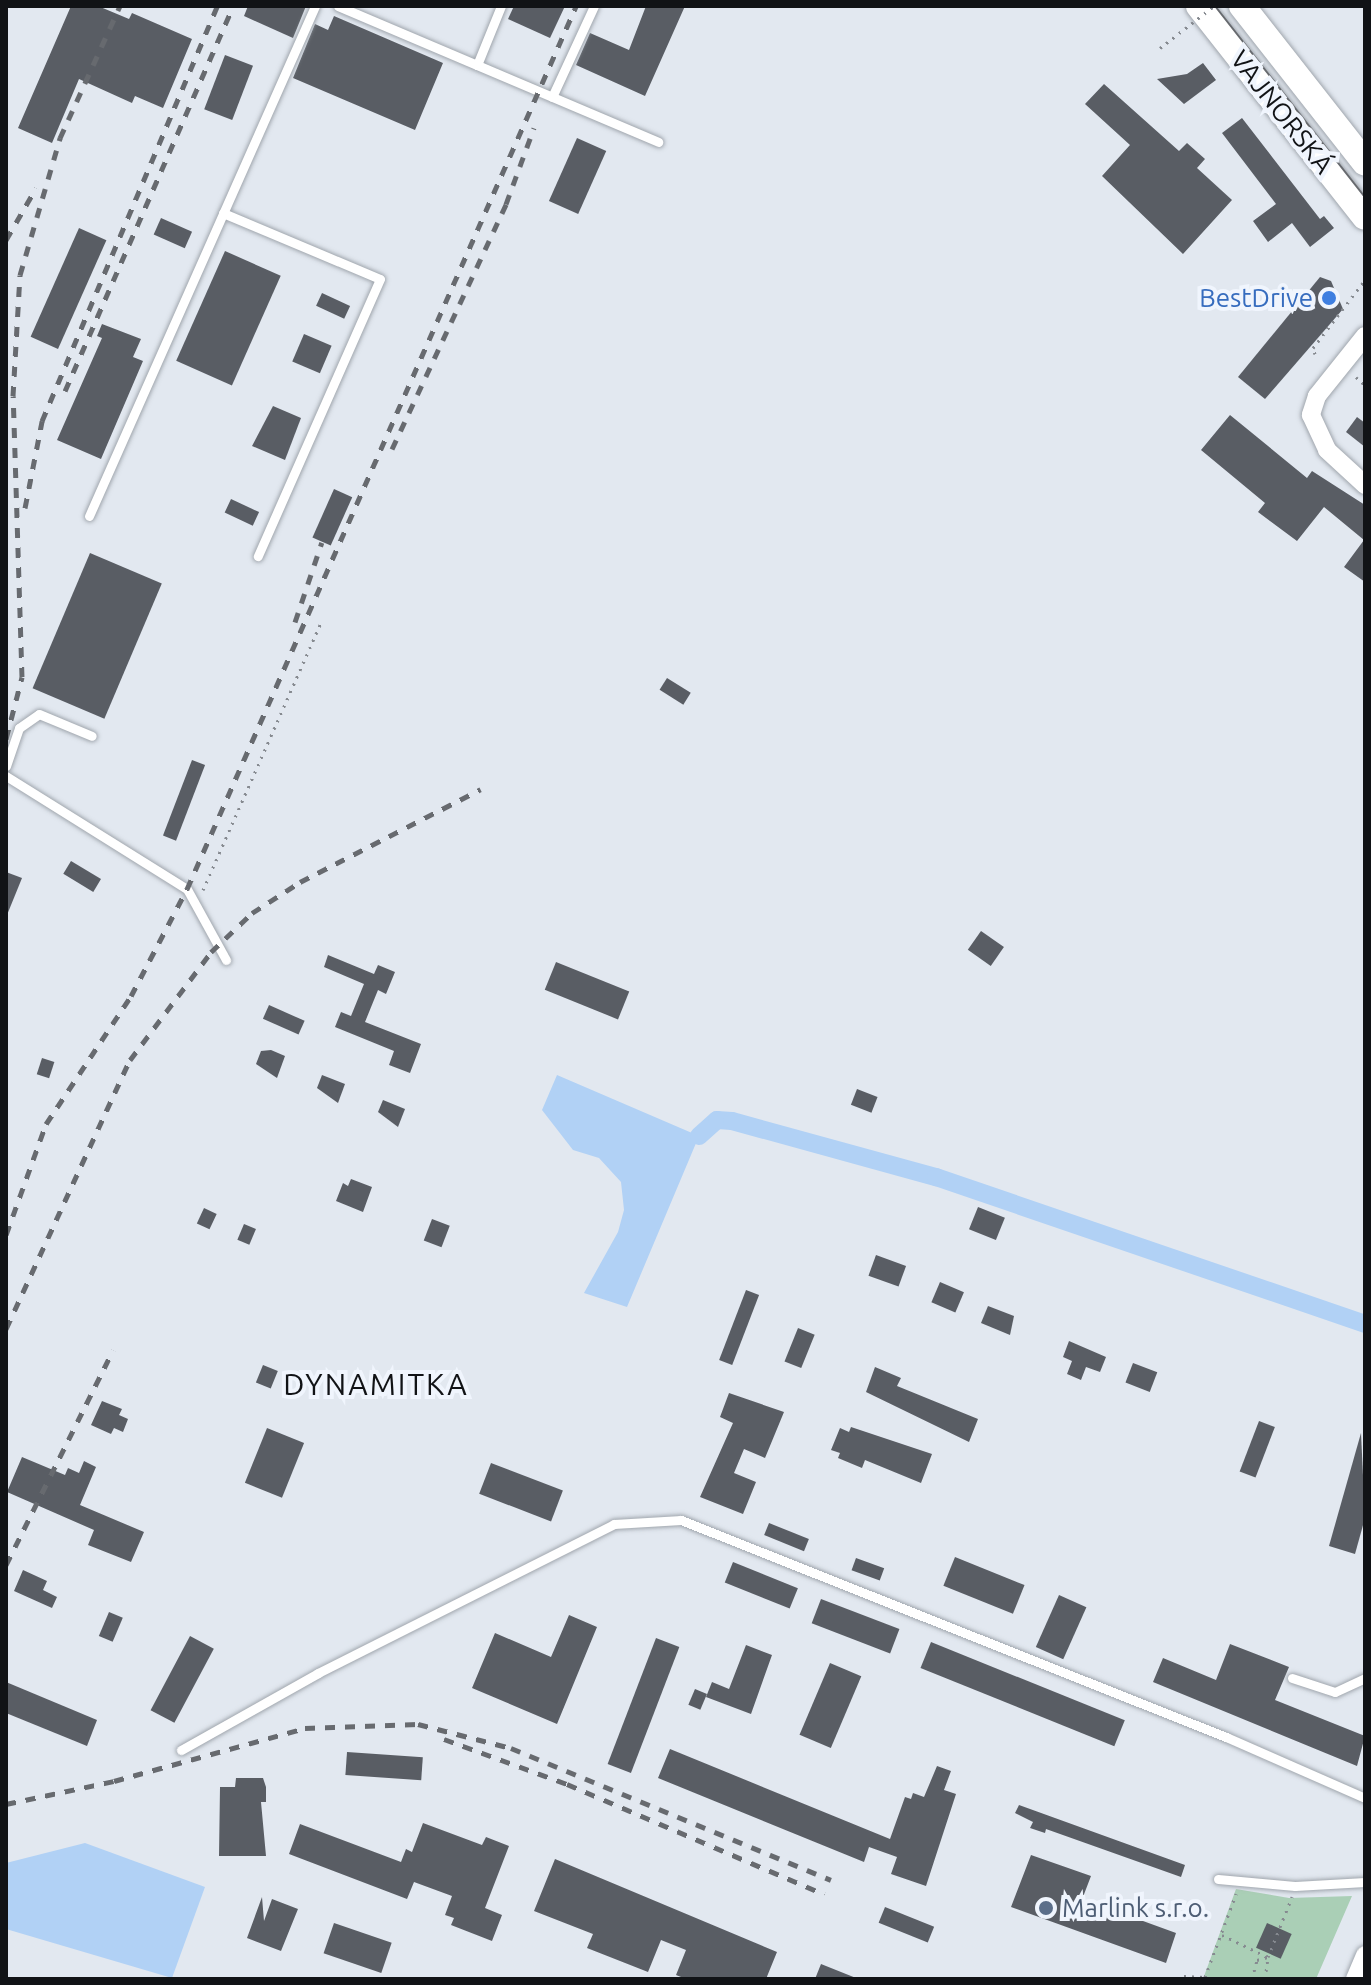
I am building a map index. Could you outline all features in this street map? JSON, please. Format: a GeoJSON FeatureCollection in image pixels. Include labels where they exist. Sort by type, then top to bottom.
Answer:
{"type":"FeatureCollection","features":[{"type":"Feature","properties":{"kind":"main road","name":"VAJNORSKÁ"},"geometry":{"type":"LineString","coordinates":[[1199,6],[1363,217]]}},
{"type":"Feature","properties":{"kind":"main road","name":"VAJNORSKÁ"},"geometry":{"type":"LineString","coordinates":[[1242,6],[1365,163]]}},
{"type":"Feature","properties":{"kind":"street"},"geometry":{"type":"LineString","coordinates":[[1365,336],[1317,396],[1311,415],[1319,440],[1365,485]]}},
{"type":"Feature","properties":{"kind":"street"},"geometry":{"type":"LineString","coordinates":[[1355,1979],[1365,1955]]}},
{"type":"Feature","properties":{"kind":"lane"},"geometry":{"type":"LineString","coordinates":[[89,516],[315,6]]}},
{"type":"Feature","properties":{"kind":"lane"},"geometry":{"type":"LineString","coordinates":[[338,6],[658,142]]}},
{"type":"Feature","properties":{"kind":"lane"},"geometry":{"type":"LineString","coordinates":[[477,65],[501,6]]}},
{"type":"Feature","properties":{"kind":"lane"},"geometry":{"type":"LineString","coordinates":[[552,97],[594,6]]}},
{"type":"Feature","properties":{"kind":"lane"},"geometry":{"type":"LineString","coordinates":[[223,213],[380,279],[258,556]]}},
{"type":"Feature","properties":{"kind":"lane"},"geometry":{"type":"LineString","coordinates":[[6,766],[19,728],[39,714],[92,736]]}},
{"type":"Feature","properties":{"kind":"lane"},"geometry":{"type":"LineString","coordinates":[[6,776],[123,845],[187,889],[226,960]]}},
{"type":"Feature","properties":{"kind":"lane"},"geometry":{"type":"LineString","coordinates":[[181,1750],[280,1693],[580,1539],[614,1524],[681,1520],[1213,1732],[1365,1798]]}},
{"type":"Feature","properties":{"kind":"lane"},"geometry":{"type":"LineString","coordinates":[[1292,1678],[1335,1692],[1365,1678]]}},
{"type":"Feature","properties":{"kind":"lane"},"geometry":{"type":"LineString","coordinates":[[1218,1879],[1295,1886],[1365,1882]]}},
{"type":"Feature","properties":{"kind":"path"},"geometry":{"type":"LineString","coordinates":[[1160,48],[1214,6]]}},
{"type":"Feature","properties":{"kind":"path"},"geometry":{"type":"LineString","coordinates":[[1315,354],[1313,348],[1365,280]]}},
{"type":"Feature","properties":{"kind":"path"},"geometry":{"type":"LineString","coordinates":[[197,904],[321,623]]}},
{"type":"Feature","properties":{"kind":"path"},"geometry":{"type":"LineString","coordinates":[[1184,1976],[1205,1977],[1238,1887]]}},
{"type":"Feature","properties":{"kind":"path"},"geometry":{"type":"LineString","coordinates":[[1279,1894],[1306,1896]]}},
{"type":"Feature","properties":{"kind":"path"},"geometry":{"type":"LineString","coordinates":[[1265,1979],[1268,1957],[1292,1897]]}},
{"type":"Feature","properties":{"kind":"path"},"geometry":{"type":"LineString","coordinates":[[1221,1935],[1268,1957]]}},
{"type":"Feature","properties":{"kind":"path"},"geometry":{"type":"LineString","coordinates":[[1252,1979],[1257,1960],[1268,1957]]}},
{"type":"Feature","properties":{"kind":"green space"},"geometry":{"type":"Polygon","coordinates":[[[1236,1889],[1289,1898],[1352,1896],[1316,1979],[1203,1979],[1236,1889]]]}},
{"type":"Feature","properties":{"kind":"water"},"geometry":{"type":"Polygon","coordinates":[[[557,1075],[699,1136],[627,1307],[584,1293],[618,1232],[624,1210],[621,1182],[599,1158],[573,1150],[542,1110],[557,1075]]]}},
{"type":"Feature","properties":{"kind":"water"},"geometry":{"type":"Polygon","coordinates":[[[85,1843],[205,1887],[172,1978],[6,1929],[6,1863],[85,1843]]]}},
{"type":"Feature","properties":{"kind":"building"},"geometry":{"type":"Polygon","coordinates":[[[71,6],[98,6],[129,19],[132,13],[192,39],[163,108],[135,96],[132,103],[79,79],[52,143],[18,128],[71,6]]]}},
{"type":"Feature","properties":{"kind":"building"},"geometry":{"type":"Polygon","coordinates":[[[248,6],[306,6],[293,38],[244,16],[248,6]]]}},
{"type":"Feature","properties":{"kind":"building"},"geometry":{"type":"Polygon","coordinates":[[[514,6],[565,6],[550,38],[508,19],[514,6]]]}},
{"type":"Feature","properties":{"kind":"building"},"geometry":{"type":"Polygon","coordinates":[[[646,6],[685,6],[645,96],[576,65],[590,33],[629,50],[646,6]]]}},
{"type":"Feature","properties":{"kind":"building"},"geometry":{"type":"Polygon","coordinates":[[[334,16],[443,63],[415,130],[293,78],[315,24],[328,30],[334,16]]]}},
{"type":"Feature","properties":{"kind":"building"},"geometry":{"type":"Polygon","coordinates":[[[225,55],[253,66],[232,120],[204,109],[225,55]]]}},
{"type":"Feature","properties":{"kind":"building"},"geometry":{"type":"Polygon","coordinates":[[[1203,63],[1216,80],[1184,104],[1157,79],[1187,74],[1203,63]]]}},
{"type":"Feature","properties":{"kind":"building"},"geometry":{"type":"Polygon","coordinates":[[[1104,84],[1179,151],[1187,143],[1205,159],[1197,168],[1232,200],[1183,254],[1102,176],[1130,145],[1085,104],[1104,84]]]}},
{"type":"Feature","properties":{"kind":"building"},"geometry":{"type":"Polygon","coordinates":[[[1242,118],[1320,219],[1324,216],[1334,228],[1310,247],[1292,223],[1268,242],[1253,221],[1276,204],[1222,133],[1242,118]]]}},
{"type":"Feature","properties":{"kind":"building"},"geometry":{"type":"Polygon","coordinates":[[[577,138],[606,151],[578,214],[549,201],[577,138]]]}},
{"type":"Feature","properties":{"kind":"building"},"geometry":{"type":"Polygon","coordinates":[[[161,218],[192,232],[185,248],[154,234],[161,218]]]}},
{"type":"Feature","properties":{"kind":"building"},"geometry":{"type":"Polygon","coordinates":[[[79,228],[106,240],[58,349],[31,337],[79,228]]]}},
{"type":"Feature","properties":{"kind":"building"},"geometry":{"type":"Polygon","coordinates":[[[225,251],[281,276],[232,385],[176,361],[225,251]]]}},
{"type":"Feature","properties":{"kind":"building"},"geometry":{"type":"Polygon","coordinates":[[[1320,277],[1331,281],[1343,309],[1265,399],[1238,377],[1320,277]]]}},
{"type":"Feature","properties":{"kind":"building"},"geometry":{"type":"Polygon","coordinates":[[[322,293],[350,306],[344,319],[316,306],[322,293]]]}},
{"type":"Feature","properties":{"kind":"building"},"geometry":{"type":"Polygon","coordinates":[[[102,324],[141,339],[133,357],[143,361],[101,459],[57,440],[102,338],[97,336],[102,324]]]}},
{"type":"Feature","properties":{"kind":"building"},"geometry":{"type":"Polygon","coordinates":[[[304,334],[332,346],[320,373],[292,362],[304,334]]]}},
{"type":"Feature","properties":{"kind":"building"},"geometry":{"type":"Polygon","coordinates":[[[273,406],[301,418],[285,460],[252,446],[273,406]]]}},
{"type":"Feature","properties":{"kind":"building"},"geometry":{"type":"Polygon","coordinates":[[[1230,415],[1307,478],[1312,471],[1365,505],[1365,582],[1344,567],[1364,540],[1324,507],[1297,541],[1258,512],[1265,503],[1201,450],[1230,415]]]}},
{"type":"Feature","properties":{"kind":"building"},"geometry":{"type":"Polygon","coordinates":[[[1357,417],[1365,423],[1365,447],[1346,432],[1357,417]]]}},
{"type":"Feature","properties":{"kind":"building"},"geometry":{"type":"Polygon","coordinates":[[[334,489],[352,497],[331,546],[312,537],[334,489]]]}},
{"type":"Feature","properties":{"kind":"building"},"geometry":{"type":"Polygon","coordinates":[[[231,499],[259,512],[253,526],[225,513],[231,499]]]}},
{"type":"Feature","properties":{"kind":"building"},"geometry":{"type":"Polygon","coordinates":[[[90,553],[162,583],[104,719],[33,688],[90,553]]]}},
{"type":"Feature","properties":{"kind":"building"},"geometry":{"type":"Polygon","coordinates":[[[667,678],[691,693],[683,705],[660,690],[667,678]]]}},
{"type":"Feature","properties":{"kind":"building"},"geometry":{"type":"Polygon","coordinates":[[[192,760],[205,765],[176,841],[163,836],[192,760]]]}},
{"type":"Feature","properties":{"kind":"building"},"geometry":{"type":"Polygon","coordinates":[[[71,861],[101,879],[93,892],[63,874],[71,861]]]}},
{"type":"Feature","properties":{"kind":"building"},"geometry":{"type":"Polygon","coordinates":[[[6,872],[22,878],[7,915],[6,915],[6,872]]]}},
{"type":"Feature","properties":{"kind":"building"},"geometry":{"type":"Polygon","coordinates":[[[981,931],[1004,947],[991,966],[968,950],[981,931]]]}},
{"type":"Feature","properties":{"kind":"building"},"geometry":{"type":"Polygon","coordinates":[[[328,955],[374,974],[378,965],[395,972],[386,994],[378,990],[365,1022],[421,1044],[410,1073],[389,1065],[394,1051],[335,1027],[341,1012],[351,1016],[364,984],[324,967],[328,955]]]}},
{"type":"Feature","properties":{"kind":"building"},"geometry":{"type":"Polygon","coordinates":[[[556,962],[629,992],[618,1019],[545,990],[556,962]]]}},
{"type":"Feature","properties":{"kind":"building"},"geometry":{"type":"Polygon","coordinates":[[[269,1005],[305,1021],[299,1035],[263,1019],[269,1005]]]}},
{"type":"Feature","properties":{"kind":"building"},"geometry":{"type":"Polygon","coordinates":[[[271,1050],[285,1056],[277,1078],[256,1064],[261,1051],[271,1050]]]}},
{"type":"Feature","properties":{"kind":"building"},"geometry":{"type":"Polygon","coordinates":[[[42,1058],[54,1062],[49,1078],[37,1074],[42,1058]]]}},
{"type":"Feature","properties":{"kind":"building"},"geometry":{"type":"Polygon","coordinates":[[[322,1075],[345,1084],[338,1103],[317,1088],[322,1075]]]}},
{"type":"Feature","properties":{"kind":"building"},"geometry":{"type":"Polygon","coordinates":[[[857,1089],[878,1097],[871,1113],[851,1105],[857,1089]]]}},
{"type":"Feature","properties":{"kind":"building"},"geometry":{"type":"Polygon","coordinates":[[[383,1100],[405,1109],[398,1127],[378,1112],[383,1100]]]}},
{"type":"Feature","properties":{"kind":"building"},"geometry":{"type":"Polygon","coordinates":[[[351,1179],[372,1187],[363,1212],[336,1201],[343,1183],[348,1186],[351,1179]]]}},
{"type":"Feature","properties":{"kind":"building"},"geometry":{"type":"Polygon","coordinates":[[[978,1207],[1005,1218],[996,1240],[969,1229],[978,1207]]]}},
{"type":"Feature","properties":{"kind":"building"},"geometry":{"type":"Polygon","coordinates":[[[204,1208],[217,1214],[210,1229],[197,1223],[204,1208]]]}},
{"type":"Feature","properties":{"kind":"building"},"geometry":{"type":"Polygon","coordinates":[[[432,1219],[450,1226],[441,1247],[424,1240],[432,1219]]]}},
{"type":"Feature","properties":{"kind":"building"},"geometry":{"type":"Polygon","coordinates":[[[244,1224],[256,1229],[249,1245],[237,1240],[244,1224]]]}},
{"type":"Feature","properties":{"kind":"building"},"geometry":{"type":"Polygon","coordinates":[[[876,1255],[906,1266],[899,1287],[868,1276],[876,1255]]]}},
{"type":"Feature","properties":{"kind":"building"},"geometry":{"type":"Polygon","coordinates":[[[940,1282],[964,1292],[955,1312],[931,1302],[940,1282]]]}},
{"type":"Feature","properties":{"kind":"building"},"geometry":{"type":"Polygon","coordinates":[[[746,1290],[759,1295],[732,1365],[719,1360],[746,1290]]]}},
{"type":"Feature","properties":{"kind":"building"},"geometry":{"type":"Polygon","coordinates":[[[988,1306],[1014,1316],[1010,1335],[981,1323],[988,1306]]]}},
{"type":"Feature","properties":{"kind":"building"},"geometry":{"type":"Polygon","coordinates":[[[798,1328],[815,1335],[801,1368],[785,1361],[798,1328]]]}},
{"type":"Feature","properties":{"kind":"building"},"geometry":{"type":"Polygon","coordinates":[[[1069,1341],[1106,1357],[1100,1372],[1086,1367],[1081,1380],[1067,1374],[1072,1361],[1063,1357],[1069,1341]]]}},
{"type":"Feature","properties":{"kind":"building"},"geometry":{"type":"Polygon","coordinates":[[[1133,1363],[1157,1372],[1150,1392],[1125,1383],[1133,1363]]]}},
{"type":"Feature","properties":{"kind":"building"},"geometry":{"type":"Polygon","coordinates":[[[263,1365],[278,1371],[271,1389],[256,1383],[263,1365]]]}},
{"type":"Feature","properties":{"kind":"building"},"geometry":{"type":"Polygon","coordinates":[[[875,1367],[901,1378],[897,1386],[978,1419],[969,1442],[866,1392],[875,1367]]]}},
{"type":"Feature","properties":{"kind":"building"},"geometry":{"type":"Polygon","coordinates":[[[729,1393],[784,1412],[765,1458],[744,1449],[734,1473],[756,1482],[743,1514],[700,1497],[733,1423],[720,1417],[729,1393]]]}},
{"type":"Feature","properties":{"kind":"building"},"geometry":{"type":"Polygon","coordinates":[[[102,1401],[122,1409],[119,1415],[128,1419],[123,1432],[114,1428],[111,1434],[91,1425],[102,1401]]]}},
{"type":"Feature","properties":{"kind":"building"},"geometry":{"type":"Polygon","coordinates":[[[1259,1421],[1275,1427],[1256,1478],[1240,1471],[1259,1421]]]}},
{"type":"Feature","properties":{"kind":"building"},"geometry":{"type":"Polygon","coordinates":[[[851,1427],[932,1454],[921,1483],[865,1460],[862,1468],[838,1458],[840,1453],[831,1450],[840,1428],[849,1432],[851,1427]]]}},
{"type":"Feature","properties":{"kind":"building"},"geometry":{"type":"Polygon","coordinates":[[[267,1428],[304,1443],[282,1498],[245,1483],[267,1428]]]}},
{"type":"Feature","properties":{"kind":"building"},"geometry":{"type":"Polygon","coordinates":[[[1361,1433],[1365,1518],[1355,1554],[1329,1546],[1361,1433]]]}},
{"type":"Feature","properties":{"kind":"building"},"geometry":{"type":"Polygon","coordinates":[[[22,1457],[65,1475],[68,1468],[79,1473],[84,1461],[96,1467],[80,1505],[144,1532],[131,1562],[88,1545],[94,1530],[7,1492],[22,1457]]]}},
{"type":"Feature","properties":{"kind":"building"},"geometry":{"type":"Polygon","coordinates":[[[491,1463],[563,1491],[551,1521],[479,1494],[491,1463]]]}},
{"type":"Feature","properties":{"kind":"building"},"geometry":{"type":"Polygon","coordinates":[[[769,1523],[809,1539],[804,1551],[764,1535],[769,1523]]]}},
{"type":"Feature","properties":{"kind":"building"},"geometry":{"type":"Polygon","coordinates":[[[955,1557],[1025,1585],[1013,1614],[943,1586],[955,1557]]]}},
{"type":"Feature","properties":{"kind":"building"},"geometry":{"type":"Polygon","coordinates":[[[856,1558],[884,1568],[880,1580],[852,1570],[856,1558]]]}},
{"type":"Feature","properties":{"kind":"building"},"geometry":{"type":"Polygon","coordinates":[[[733,1562],[798,1588],[790,1609],[725,1582],[733,1562]]]}},
{"type":"Feature","properties":{"kind":"building"},"geometry":{"type":"Polygon","coordinates":[[[23,1570],[47,1581],[43,1590],[57,1597],[52,1608],[14,1591],[23,1570]]]}},
{"type":"Feature","properties":{"kind":"building"},"geometry":{"type":"Polygon","coordinates":[[[1059,1595],[1086,1607],[1063,1659],[1036,1647],[1059,1595]]]}},
{"type":"Feature","properties":{"kind":"building"},"geometry":{"type":"Polygon","coordinates":[[[821,1599],[899,1629],[890,1653],[812,1623],[821,1599]]]}},
{"type":"Feature","properties":{"kind":"building"},"geometry":{"type":"Polygon","coordinates":[[[109,1612],[123,1618],[113,1642],[99,1636],[109,1612]]]}},
{"type":"Feature","properties":{"kind":"building"},"geometry":{"type":"Polygon","coordinates":[[[569,1615],[597,1627],[557,1724],[472,1688],[495,1633],[551,1657],[569,1615]]]}},
{"type":"Feature","properties":{"kind":"building"},"geometry":{"type":"Polygon","coordinates":[[[190,1636],[214,1649],[174,1723],[151,1710],[190,1636]]]}},
{"type":"Feature","properties":{"kind":"building"},"geometry":{"type":"Polygon","coordinates":[[[656,1638],[679,1647],[631,1773],[608,1764],[656,1638]]]}},
{"type":"Feature","properties":{"kind":"building"},"geometry":{"type":"Polygon","coordinates":[[[931,1642],[1125,1720],[1114,1746],[921,1668],[931,1642]]]}},
{"type":"Feature","properties":{"kind":"building"},"geometry":{"type":"Polygon","coordinates":[[[1230,1644],[1289,1667],[1275,1700],[1365,1736],[1357,1766],[1153,1682],[1163,1658],[1216,1680],[1230,1644]]]}},
{"type":"Feature","properties":{"kind":"building"},"geometry":{"type":"Polygon","coordinates":[[[746,1645],[772,1655],[751,1714],[706,1697],[712,1682],[729,1689],[746,1645]]]}},
{"type":"Feature","properties":{"kind":"building"},"geometry":{"type":"Polygon","coordinates":[[[830,1663],[861,1676],[831,1748],[800,1735],[830,1663]]]}},
{"type":"Feature","properties":{"kind":"building"},"geometry":{"type":"Polygon","coordinates":[[[6,1682],[97,1720],[87,1746],[6,1713],[6,1682]]]}},
{"type":"Feature","properties":{"kind":"building"},"geometry":{"type":"Polygon","coordinates":[[[695,1689],[707,1694],[700,1710],[688,1705],[695,1689]]]}},
{"type":"Feature","properties":{"kind":"building"},"geometry":{"type":"Polygon","coordinates":[[[670,1749],[890,1839],[905,1797],[911,1799],[913,1793],[924,1797],[937,1766],[951,1771],[944,1790],[956,1794],[926,1886],[891,1874],[897,1857],[869,1847],[864,1862],[658,1778],[670,1749]]]}},
{"type":"Feature","properties":{"kind":"building"},"geometry":{"type":"Polygon","coordinates":[[[347,1752],[423,1757],[421,1780],[345,1775],[347,1752]]]}},
{"type":"Feature","properties":{"kind":"building"},"geometry":{"type":"Polygon","coordinates":[[[236,1778],[263,1778],[266,1802],[261,1802],[266,1856],[219,1856],[220,1787],[235,1787],[236,1778]]]}},
{"type":"Feature","properties":{"kind":"building"},"geometry":{"type":"Polygon","coordinates":[[[1019,1805],[1185,1865],[1181,1877],[1046,1829],[1045,1833],[1030,1828],[1033,1822],[1015,1813],[1019,1805]]]}},
{"type":"Feature","properties":{"kind":"building"},"geometry":{"type":"Polygon","coordinates":[[[423,1823],[482,1845],[486,1837],[509,1846],[485,1908],[502,1915],[492,1941],[451,1925],[454,1918],[445,1915],[452,1896],[414,1882],[407,1899],[289,1854],[300,1824],[401,1862],[406,1849],[412,1852],[423,1823]]]}},
{"type":"Feature","properties":{"kind":"building","name":"Marlink s.r.o."},"geometry":{"type":"Polygon","coordinates":[[[1031,1855],[1091,1876],[1078,1910],[1106,1920],[1110,1909],[1176,1933],[1166,1963],[1011,1907],[1031,1855]]]}},
{"type":"Feature","properties":{"kind":"building"},"geometry":{"type":"Polygon","coordinates":[[[555,1859],[777,1952],[766,1979],[686,1979],[676,1975],[686,1950],[661,1940],[648,1972],[587,1948],[593,1934],[534,1911],[555,1859]]]}},
{"type":"Feature","properties":{"kind":"building"},"geometry":{"type":"Polygon","coordinates":[[[262,1897],[264,1921],[272,1899],[298,1909],[281,1951],[247,1938],[262,1897]]]}},
{"type":"Feature","properties":{"kind":"building"},"geometry":{"type":"Polygon","coordinates":[[[885,1907],[934,1927],[928,1943],[879,1923],[885,1907]]]}},
{"type":"Feature","properties":{"kind":"building"},"geometry":{"type":"Polygon","coordinates":[[[334,1923],[392,1943],[381,1973],[324,1953],[334,1923]]]}},
{"type":"Feature","properties":{"kind":"building"},"geometry":{"type":"Polygon","coordinates":[[[1267,1923],[1292,1934],[1281,1959],[1256,1948],[1267,1923]]]}},
{"type":"Feature","properties":{"kind":"building"},"geometry":{"type":"Polygon","coordinates":[[[821,1964],[856,1978],[856,1979],[815,1979],[821,1964]]]}},
{"type":"Feature","properties":{"kind":"waterway"},"geometry":{"type":"LineString","coordinates":[[699,1136],[717,1120],[732,1121],[936,1177],[1365,1324]]}},
{"type":"Feature","properties":{"kind":"tram line"},"geometry":{"type":"LineString","coordinates":[[1215,6],[1365,197]]}},
{"type":"Feature","properties":{"kind":"railway"},"geometry":{"type":"LineString","coordinates":[[6,739],[22,677],[13,396],[20,275],[60,138],[120,6]]}},
{"type":"Feature","properties":{"kind":"railway"},"geometry":{"type":"LineString","coordinates":[[25,508],[42,421],[217,6]]}},
{"type":"Feature","properties":{"kind":"railway"},"geometry":{"type":"LineString","coordinates":[[65,391],[233,6]]}},
{"type":"Feature","properties":{"kind":"railway"},"geometry":{"type":"LineString","coordinates":[[6,1235],[46,1124],[131,996],[187,889],[576,6]]}},
{"type":"Feature","properties":{"kind":"railway"},"geometry":{"type":"LineString","coordinates":[[392,449],[506,204],[534,128]]}},
{"type":"Feature","properties":{"kind":"railway"},"geometry":{"type":"LineString","coordinates":[[6,240],[36,188]]}},
{"type":"Feature","properties":{"kind":"railway"},"geometry":{"type":"LineString","coordinates":[[295,622],[322,542]]}},
{"type":"Feature","properties":{"kind":"railway"},"geometry":{"type":"LineString","coordinates":[[6,1329],[130,1060],[211,952],[252,913],[300,882],[481,789]]}},
{"type":"Feature","properties":{"kind":"railway"},"geometry":{"type":"LineString","coordinates":[[6,1565],[113,1350]]}},
{"type":"Feature","properties":{"kind":"railway"},"geometry":{"type":"LineString","coordinates":[[6,1804],[114,1781],[305,1728],[418,1724],[511,1748],[831,1880]]}},
{"type":"Feature","properties":{"kind":"railway"},"geometry":{"type":"LineString","coordinates":[[444,1739],[567,1784],[824,1894]]}},
{"type":"Feature","properties":{"kind":"place","name":"BestDrive"},"geometry":{"type":"Point","coordinates":[1329,298]}},
{"type":"Feature","properties":{"kind":"place","name":"Marlink s.r.o."},"geometry":{"type":"Point","coordinates":[1046,1908]}},
{"type":"Feature","properties":{"kind":"district","name":"DYNAMITKA"},"geometry":{"type":"Point","coordinates":[376,1384]}}]}
